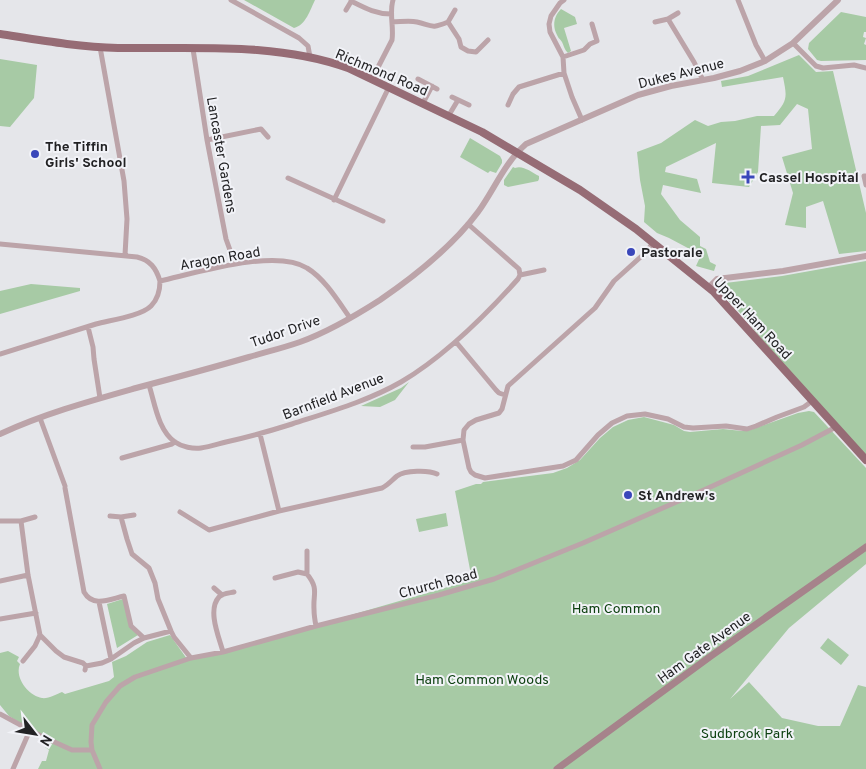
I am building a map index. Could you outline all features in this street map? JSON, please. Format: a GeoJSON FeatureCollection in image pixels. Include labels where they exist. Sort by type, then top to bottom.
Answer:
{"type":"FeatureCollection","features":[{"type":"Feature","properties":{"kind":"main road","name":"Richmond Road"},"geometry":{"type":"LineString","coordinates":[[0,34],[100,47],[241,49],[285,53],[331,62],[372,79],[482,132],[608,208]]}},
{"type":"Feature","properties":{"kind":"main road","name":"Upper Ham Road"},"geometry":{"type":"LineString","coordinates":[[608,208],[708,287],[866,460]]}},
{"type":"Feature","properties":{"kind":"main road","name":"Ham Gate Avenue"},"geometry":{"type":"LineString","coordinates":[[557,769],[711,656],[866,547]]}},
{"type":"Feature","properties":{"kind":"street"},"geometry":{"type":"LineString","coordinates":[[232,0],[299,38],[308,49],[308,57]]}},
{"type":"Feature","properties":{"kind":"street"},"geometry":{"type":"LineString","coordinates":[[372,79],[392,40],[391,14],[393,0]]}},
{"type":"Feature","properties":{"kind":"street"},"geometry":{"type":"LineString","coordinates":[[564,0],[551,16],[550,32],[563,57],[564,73],[582,120]]}},
{"type":"Feature","properties":{"kind":"street"},"geometry":{"type":"LineString","coordinates":[[738,0],[764,61]]}},
{"type":"Feature","properties":{"kind":"street","name":"Dukes Avenue"},"geometry":{"type":"LineString","coordinates":[[517,152],[526,144],[638,96],[671,86],[740,71],[764,61],[793,43],[838,0]]}},
{"type":"Feature","properties":{"kind":"street"},"geometry":{"type":"LineString","coordinates":[[346,10],[352,1],[370,11],[391,14]]}},
{"type":"Feature","properties":{"kind":"street"},"geometry":{"type":"LineString","coordinates":[[392,22],[415,21],[431,27],[439,26],[448,22],[455,10]]}},
{"type":"Feature","properties":{"kind":"street"},"geometry":{"type":"LineString","coordinates":[[655,22],[668,19],[678,13]]}},
{"type":"Feature","properties":{"kind":"street"},"geometry":{"type":"LineString","coordinates":[[668,19],[703,80]]}},
{"type":"Feature","properties":{"kind":"street"},"geometry":{"type":"LineString","coordinates":[[448,22],[459,39],[461,47],[468,51],[476,52]]}},
{"type":"Feature","properties":{"kind":"street"},"geometry":{"type":"LineString","coordinates":[[563,57],[584,50],[590,44],[597,41],[592,24]]}},
{"type":"Feature","properties":{"kind":"street"},"geometry":{"type":"LineString","coordinates":[[476,59],[476,52],[488,40]]}},
{"type":"Feature","properties":{"kind":"street"},"geometry":{"type":"LineString","coordinates":[[793,43],[816,66],[823,68],[854,65],[866,68]]}},
{"type":"Feature","properties":{"kind":"street"},"geometry":{"type":"LineString","coordinates":[[100,47],[124,181],[127,219],[125,255]]}},
{"type":"Feature","properties":{"kind":"street","name":"Lancaster Gardens"},"geometry":{"type":"LineString","coordinates":[[192,49],[226,238],[235,264]]}},
{"type":"Feature","properties":{"kind":"street"},"geometry":{"type":"LineString","coordinates":[[508,104],[519,87],[564,73]]}},
{"type":"Feature","properties":{"kind":"street"},"geometry":{"type":"LineString","coordinates":[[418,79],[435,88],[423,103]]}},
{"type":"Feature","properties":{"kind":"street"},"geometry":{"type":"LineString","coordinates":[[334,200],[389,87]]}},
{"type":"Feature","properties":{"kind":"street"},"geometry":{"type":"LineString","coordinates":[[449,115],[455,98],[469,105]]}},
{"type":"Feature","properties":{"kind":"street"},"geometry":{"type":"LineString","coordinates":[[207,140],[261,130],[268,137]]}},
{"type":"Feature","properties":{"kind":"street","name":"Tudor Drive"},"geometry":{"type":"LineString","coordinates":[[0,434],[40,418],[100,398],[299,342],[350,318],[378,301],[416,273],[448,245],[468,224],[517,152]]}},
{"type":"Feature","properties":{"kind":"street"},"geometry":{"type":"LineString","coordinates":[[866,176],[864,176],[866,185]]}},
{"type":"Feature","properties":{"kind":"street"},"geometry":{"type":"LineString","coordinates":[[288,178],[383,221]]}},
{"type":"Feature","properties":{"kind":"street"},"geometry":{"type":"LineString","coordinates":[[468,224],[519,269],[520,275],[544,270]]}},
{"type":"Feature","properties":{"kind":"street"},"geometry":{"type":"LineString","coordinates":[[654,243],[614,281],[602,300],[594,308],[508,386],[502,409],[499,413],[476,420],[464,430],[463,440],[471,472],[484,478],[563,466],[576,460],[598,435],[612,423],[627,416],[645,414],[668,419],[684,427],[693,428],[726,426],[747,429],[804,407],[812,401]]}},
{"type":"Feature","properties":{"kind":"street"},"geometry":{"type":"LineString","coordinates":[[0,244],[137,257],[148,261],[155,269],[160,281],[155,300],[151,306],[139,313],[0,354]]}},
{"type":"Feature","properties":{"kind":"street"},"geometry":{"type":"LineString","coordinates":[[708,287],[717,279],[783,271],[866,256]]}},
{"type":"Feature","properties":{"kind":"street","name":"Aragon Road"},"geometry":{"type":"LineString","coordinates":[[160,281],[235,264],[275,260],[297,263],[308,268],[318,276],[350,318]]}},
{"type":"Feature","properties":{"kind":"street","name":"Barnfield Avenue"},"geometry":{"type":"LineString","coordinates":[[175,442],[183,446],[200,449],[260,434],[331,412],[402,382],[456,342],[485,315],[518,280],[520,275]]}},
{"type":"Feature","properties":{"kind":"street"},"geometry":{"type":"LineString","coordinates":[[88,327],[93,347],[100,398]]}},
{"type":"Feature","properties":{"kind":"street"},"geometry":{"type":"LineString","coordinates":[[456,342],[496,390],[505,395]]}},
{"type":"Feature","properties":{"kind":"street"},"geometry":{"type":"LineString","coordinates":[[122,458],[175,442],[167,434],[159,420],[150,385]]}},
{"type":"Feature","properties":{"kind":"street"},"geometry":{"type":"LineString","coordinates":[[40,418],[65,487],[84,592],[88,598],[99,602],[124,596],[131,626],[144,638]]}},
{"type":"Feature","properties":{"kind":"street","name":"Church Road"},"geometry":{"type":"LineString","coordinates":[[100,769],[92,750],[92,725],[106,702],[120,686],[134,677],[191,658],[223,652],[494,579],[583,543],[706,489],[802,445],[836,427]]}},
{"type":"Feature","properties":{"kind":"street"},"geometry":{"type":"LineString","coordinates":[[260,434],[279,511]]}},
{"type":"Feature","properties":{"kind":"street"},"geometry":{"type":"LineString","coordinates":[[413,446],[425,447],[463,440]]}},
{"type":"Feature","properties":{"kind":"street"},"geometry":{"type":"LineString","coordinates":[[180,512],[209,530],[279,511],[382,488],[388,485],[396,476],[413,471],[437,474]]}},
{"type":"Feature","properties":{"kind":"street"},"geometry":{"type":"LineString","coordinates":[[110,516],[134,515]]}},
{"type":"Feature","properties":{"kind":"street"},"geometry":{"type":"LineString","coordinates":[[0,521],[20,521],[35,517]]}},
{"type":"Feature","properties":{"kind":"street"},"geometry":{"type":"LineString","coordinates":[[121,517],[132,554],[149,568],[155,583],[158,599],[171,631],[191,658]]}},
{"type":"Feature","properties":{"kind":"street"},"geometry":{"type":"LineString","coordinates":[[20,521],[40,635],[64,657],[83,663],[86,668],[111,659],[144,638],[171,631]]}},
{"type":"Feature","properties":{"kind":"street"},"geometry":{"type":"LineString","coordinates":[[307,551],[307,574]]}},
{"type":"Feature","properties":{"kind":"street"},"geometry":{"type":"LineString","coordinates":[[275,578],[298,572],[307,574],[315,588],[314,609],[316,626]]}},
{"type":"Feature","properties":{"kind":"street"},"geometry":{"type":"LineString","coordinates":[[0,581],[28,575]]}},
{"type":"Feature","properties":{"kind":"street"},"geometry":{"type":"LineString","coordinates":[[214,588],[222,595]]}},
{"type":"Feature","properties":{"kind":"street"},"geometry":{"type":"LineString","coordinates":[[223,652],[213,615],[218,598],[234,592]]}},
{"type":"Feature","properties":{"kind":"street"},"geometry":{"type":"LineString","coordinates":[[99,602],[111,659]]}},
{"type":"Feature","properties":{"kind":"street"},"geometry":{"type":"LineString","coordinates":[[0,619],[36,613]]}},
{"type":"Feature","properties":{"kind":"street"},"geometry":{"type":"LineString","coordinates":[[23,661],[35,646],[40,635]]}},
{"type":"Feature","properties":{"kind":"street"},"geometry":{"type":"LineString","coordinates":[[0,714],[72,750],[92,750]]}},
{"type":"Feature","properties":{"kind":"street"},"geometry":{"type":"LineString","coordinates":[[13,769],[30,730]]}},
{"type":"Feature","properties":{"kind":"green space"},"geometry":{"type":"Polygon","coordinates":[[[244,0],[315,0],[302,24],[294,28],[244,0]]]}},
{"type":"Feature","properties":{"kind":"green space"},"geometry":{"type":"Polygon","coordinates":[[[561,9],[575,17],[577,24],[564,28],[571,51],[568,53],[555,32],[555,18],[561,9]]]}},
{"type":"Feature","properties":{"kind":"green space"},"geometry":{"type":"Polygon","coordinates":[[[841,12],[866,17],[866,32],[864,32],[863,37],[866,38],[864,44],[866,45],[866,60],[821,61],[817,60],[808,49],[809,43],[841,12]]]}},
{"type":"Feature","properties":{"kind":"green space"},"geometry":{"type":"Polygon","coordinates":[[[799,55],[816,72],[833,71],[866,213],[866,251],[839,254],[823,201],[806,207],[806,228],[785,225],[793,193],[782,157],[812,149],[808,109],[797,104],[780,125],[761,126],[758,172],[749,187],[712,183],[716,143],[666,167],[665,172],[697,179],[701,193],[663,185],[661,194],[680,220],[700,237],[700,246],[706,249],[710,262],[716,265],[714,271],[696,266],[701,255],[657,233],[644,222],[645,206],[637,152],[661,143],[695,120],[708,126],[757,116],[774,116],[782,106],[785,98],[783,77],[722,87],[721,81],[748,76],[799,55]]]}},
{"type":"Feature","properties":{"kind":"green space"},"geometry":{"type":"Polygon","coordinates":[[[0,59],[37,65],[34,98],[10,127],[0,126],[0,59]]]}},
{"type":"Feature","properties":{"kind":"green space"},"geometry":{"type":"Polygon","coordinates":[[[470,138],[500,156],[502,163],[496,173],[490,171],[488,173],[460,157],[470,138]]]}},
{"type":"Feature","properties":{"kind":"green space"},"geometry":{"type":"Polygon","coordinates":[[[513,167],[524,168],[539,176],[538,181],[508,187],[504,185],[504,180],[513,167]]]}},
{"type":"Feature","properties":{"kind":"green space"},"geometry":{"type":"Polygon","coordinates":[[[866,261],[866,455],[777,358],[743,316],[717,289],[717,284],[782,276],[866,261]]]}},
{"type":"Feature","properties":{"kind":"green space"},"geometry":{"type":"Polygon","coordinates":[[[31,284],[80,288],[80,291],[0,314],[0,291],[31,284]]]}},
{"type":"Feature","properties":{"kind":"green space"},"geometry":{"type":"Polygon","coordinates":[[[409,382],[395,400],[380,407],[361,406],[401,388],[409,382]]]}},
{"type":"Feature","properties":{"kind":"green space","name":"Ham Common Woods"},"geometry":{"type":"Polygon","coordinates":[[[809,411],[814,412],[866,468],[866,564],[789,628],[730,699],[749,682],[782,718],[818,726],[840,726],[858,685],[866,687],[866,769],[38,769],[42,761],[46,761],[49,750],[45,747],[46,742],[48,742],[9,716],[0,705],[0,653],[8,651],[19,657],[17,661],[20,664],[19,675],[24,685],[37,697],[47,698],[62,692],[65,694],[109,681],[114,677],[112,662],[126,656],[147,642],[170,635],[187,659],[223,652],[472,580],[455,491],[483,482],[553,473],[567,468],[580,460],[613,427],[628,420],[644,417],[674,425],[690,432],[723,429],[742,431],[809,411]]]}},
{"type":"Feature","properties":{"kind":"green space"},"geometry":{"type":"Polygon","coordinates":[[[446,513],[448,526],[419,532],[416,519],[446,513]]]}},
{"type":"Feature","properties":{"kind":"green space"},"geometry":{"type":"Polygon","coordinates":[[[123,599],[129,625],[138,635],[117,648],[107,604],[123,599]]]}},
{"type":"Feature","properties":{"kind":"green space"},"geometry":{"type":"Polygon","coordinates":[[[828,638],[849,655],[841,665],[820,648],[828,638]]]}},
{"type":"Feature","properties":{"kind":"place","name":"The Tiffin Girls' School"},"geometry":{"type":"Point","coordinates":[35,154]}},
{"type":"Feature","properties":{"kind":"place","name":"Cassel Hospital"},"geometry":{"type":"Point","coordinates":[748,177]}},
{"type":"Feature","properties":{"kind":"place","name":"Pastorale"},"geometry":{"type":"Point","coordinates":[631,252]}},
{"type":"Feature","properties":{"kind":"place","name":"St Andrew's"},"geometry":{"type":"Point","coordinates":[628,495]}},
{"type":"Feature","properties":{"kind":"park label","name":"Ham Common"},"geometry":{"type":"Point","coordinates":[616,608]}},
{"type":"Feature","properties":{"kind":"park label","name":"Sudbrook Park"},"geometry":{"type":"Point","coordinates":[747,733]}}]}
